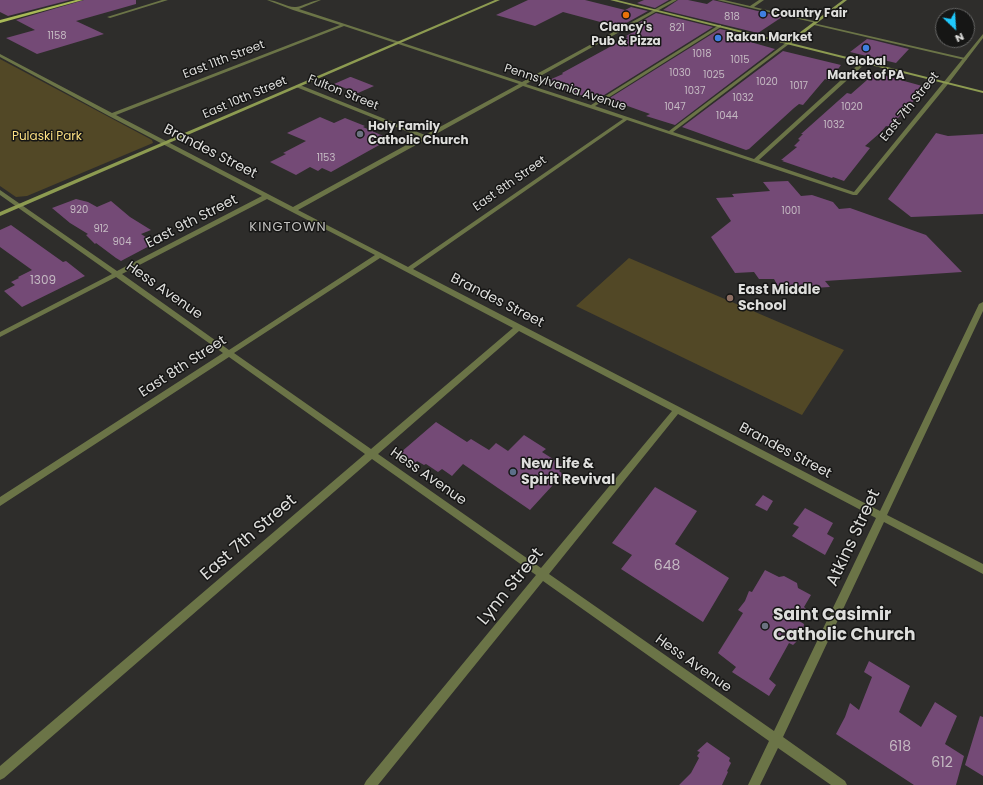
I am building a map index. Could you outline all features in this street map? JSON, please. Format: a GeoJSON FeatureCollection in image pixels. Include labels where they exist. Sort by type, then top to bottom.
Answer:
{"type":"FeatureCollection","features":[{"type":"Feature","properties":{"kind":"main road"},"geometry":{"type":"LineString","coordinates":[[0,22],[81,0]]}},
{"type":"Feature","properties":{"kind":"street"},"geometry":{"type":"LineString","coordinates":[[109,17],[166,0]]}},
{"type":"Feature","properties":{"kind":"street","name":"Pennsylvania Avenue"},"geometry":{"type":"LineString","coordinates":[[269,0],[855,194]]}},
{"type":"Feature","properties":{"kind":"street"},"geometry":{"type":"LineString","coordinates":[[294,9],[319,0]]}},
{"type":"Feature","properties":{"kind":"street","name":"East 10th Street"},"geometry":{"type":"LineString","coordinates":[[0,214],[498,0]]}},
{"type":"Feature","properties":{"kind":"street"},"geometry":{"type":"LineString","coordinates":[[612,0],[983,92]]}},
{"type":"Feature","properties":{"kind":"street"},"geometry":{"type":"LineString","coordinates":[[293,210],[675,0]]}},
{"type":"Feature","properties":{"kind":"street"},"geometry":{"type":"LineString","coordinates":[[719,0],[965,59]]}},
{"type":"Feature","properties":{"kind":"street"},"geometry":{"type":"LineString","coordinates":[[751,7],[762,0]]}},
{"type":"Feature","properties":{"kind":"street"},"geometry":{"type":"LineString","coordinates":[[669,133],[845,0]]}},
{"type":"Feature","properties":{"kind":"street","name":"East 11th Street"},"geometry":{"type":"LineString","coordinates":[[111,115],[343,25]]}},
{"type":"Feature","properties":{"kind":"street"},"geometry":{"type":"LineString","coordinates":[[591,107],[720,26]]}},
{"type":"Feature","properties":{"kind":"street","name":"East 7th Street"},"geometry":{"type":"LineString","coordinates":[[855,194],[983,35]]}},
{"type":"Feature","properties":{"kind":"street","name":"Brandes Street"},"geometry":{"type":"LineString","coordinates":[[0,55],[164,143],[519,326],[983,569]]}},
{"type":"Feature","properties":{"kind":"street"},"geometry":{"type":"LineString","coordinates":[[755,161],[864,62]]}},
{"type":"Feature","properties":{"kind":"street","name":"Fulton Street"},"geometry":{"type":"LineString","coordinates":[[298,86],[426,137]]}},
{"type":"Feature","properties":{"kind":"street","name":"East 8th Street"},"geometry":{"type":"LineString","coordinates":[[408,270],[626,118]]}},
{"type":"Feature","properties":{"kind":"street","name":"Hess Avenue"},"geometry":{"type":"LineString","coordinates":[[0,192],[841,785]]}},
{"type":"Feature","properties":{"kind":"street","name":"East 9th Street"},"geometry":{"type":"LineString","coordinates":[[0,335],[267,196]]}},
{"type":"Feature","properties":{"kind":"street","name":"East 8th Street"},"geometry":{"type":"LineString","coordinates":[[0,502],[380,255]]}},
{"type":"Feature","properties":{"kind":"street","name":"Atkins Street"},"geometry":{"type":"LineString","coordinates":[[754,785],[983,304]]}},
{"type":"Feature","properties":{"kind":"street","name":"East 7th Street"},"geometry":{"type":"LineString","coordinates":[[0,774],[519,326]]}},
{"type":"Feature","properties":{"kind":"street","name":"Lynn Street"},"geometry":{"type":"LineString","coordinates":[[370,785],[678,410]]}},
{"type":"Feature","properties":{"kind":"green space","name":"Pulaski Park"},"geometry":{"type":"Polygon","coordinates":[[[0,59],[152,140],[153,143],[27,196],[16,197],[0,186],[0,59]]]}},
{"type":"Feature","properties":{"kind":"green space"},"geometry":{"type":"Polygon","coordinates":[[[629,258],[844,350],[802,415],[576,306],[629,258]]]}},
{"type":"Feature","properties":{"kind":"building"},"geometry":{"type":"Polygon","coordinates":[[[0,0],[70,0],[8,16],[0,12],[0,0]]]}},
{"type":"Feature","properties":{"kind":"building"},"geometry":{"type":"Polygon","coordinates":[[[84,0],[136,0],[136,4],[76,21],[104,34],[37,54],[6,38],[35,30],[16,20],[84,0]]]}},
{"type":"Feature","properties":{"kind":"building"},"geometry":{"type":"Polygon","coordinates":[[[528,0],[585,0],[625,10],[631,7],[648,11],[619,27],[563,12],[535,26],[496,15],[528,0]]]}},
{"type":"Feature","properties":{"kind":"building"},"geometry":{"type":"Polygon","coordinates":[[[644,0],[669,0],[655,8],[637,3],[644,0]]]}},
{"type":"Feature","properties":{"kind":"building"},"geometry":{"type":"Polygon","coordinates":[[[678,0],[688,0],[707,4],[713,0],[782,17],[758,33],[663,10],[678,0]]]}},
{"type":"Feature","properties":{"kind":"building"},"geometry":{"type":"Polygon","coordinates":[[[656,13],[713,27],[601,97],[598,96],[593,99],[542,83],[563,74],[562,73],[628,37],[626,36],[635,31],[628,29],[656,13]]]}},
{"type":"Feature","properties":{"kind":"building"},"geometry":{"type":"Polygon","coordinates":[[[720,29],[753,37],[747,41],[775,49],[675,125],[646,116],[650,114],[608,99],[720,29]]]}},
{"type":"Feature","properties":{"kind":"building"},"geometry":{"type":"Polygon","coordinates":[[[867,39],[909,49],[896,63],[850,52],[867,39]]]}},
{"type":"Feature","properties":{"kind":"building"},"geometry":{"type":"Polygon","coordinates":[[[783,51],[841,65],[829,81],[825,79],[803,105],[799,104],[794,108],[749,149],[746,150],[682,127],[783,51]]]}},
{"type":"Feature","properties":{"kind":"building"},"geometry":{"type":"Polygon","coordinates":[[[875,73],[926,87],[890,127],[886,126],[865,146],[870,148],[844,181],[781,160],[797,147],[794,146],[800,140],[798,139],[803,134],[801,134],[847,93],[851,94],[875,73]]]}},
{"type":"Feature","properties":{"kind":"building"},"geometry":{"type":"Polygon","coordinates":[[[350,77],[374,86],[358,93],[334,84],[350,77]]]}},
{"type":"Feature","properties":{"kind":"building"},"geometry":{"type":"Polygon","coordinates":[[[320,117],[334,123],[345,118],[365,126],[363,127],[390,139],[331,172],[322,168],[318,171],[310,167],[296,175],[270,162],[286,154],[283,153],[306,141],[287,133],[320,117]]]}},
{"type":"Feature","properties":{"kind":"building"},"geometry":{"type":"Polygon","coordinates":[[[936,133],[948,136],[983,134],[983,214],[911,217],[888,199],[936,133]]]}},
{"type":"Feature","properties":{"kind":"building"},"geometry":{"type":"Polygon","coordinates":[[[788,181],[801,196],[812,195],[833,202],[839,209],[850,208],[926,235],[962,272],[825,281],[830,287],[780,290],[774,279],[759,279],[754,272],[735,273],[711,237],[731,221],[716,198],[734,197],[732,194],[770,191],[763,182],[788,181]]]}},
{"type":"Feature","properties":{"kind":"building"},"geometry":{"type":"Polygon","coordinates":[[[76,199],[88,202],[97,207],[111,201],[130,217],[151,230],[141,234],[155,243],[121,261],[96,243],[95,244],[86,235],[88,234],[70,223],[52,208],[76,199]]]}},
{"type":"Feature","properties":{"kind":"building"},"geometry":{"type":"Polygon","coordinates":[[[11,225],[63,262],[66,261],[85,276],[22,307],[4,291],[15,285],[11,282],[32,270],[0,247],[0,230],[11,225]]]}},
{"type":"Feature","properties":{"kind":"building"},"geometry":{"type":"Polygon","coordinates":[[[436,422],[467,442],[471,439],[489,450],[496,443],[508,451],[524,435],[546,449],[542,452],[564,466],[559,471],[563,474],[530,510],[463,464],[452,476],[442,469],[438,472],[426,464],[424,465],[417,461],[414,464],[400,453],[436,422]]]}},
{"type":"Feature","properties":{"kind":"building"},"geometry":{"type":"Polygon","coordinates":[[[655,487],[697,511],[675,544],[729,578],[703,622],[621,569],[632,555],[612,543],[655,487]]]}},
{"type":"Feature","properties":{"kind":"building"},"geometry":{"type":"Polygon","coordinates":[[[763,495],[773,501],[767,511],[755,505],[763,495]]]}},
{"type":"Feature","properties":{"kind":"building"},"geometry":{"type":"Polygon","coordinates":[[[805,508],[833,523],[827,534],[834,538],[825,555],[792,536],[799,527],[793,524],[805,508]]]}},
{"type":"Feature","properties":{"kind":"building"},"geometry":{"type":"Polygon","coordinates":[[[765,570],[779,577],[784,576],[797,583],[798,588],[811,595],[804,607],[806,609],[799,621],[804,624],[802,636],[793,645],[789,643],[769,679],[776,685],[769,696],[732,672],[736,667],[718,653],[743,613],[738,610],[745,601],[749,591],[752,592],[765,570]]]}},
{"type":"Feature","properties":{"kind":"building"},"geometry":{"type":"Polygon","coordinates":[[[869,661],[910,686],[899,712],[921,727],[935,702],[957,716],[945,744],[964,756],[956,785],[914,785],[836,734],[845,717],[850,703],[859,710],[872,677],[864,672],[869,661]]]}},
{"type":"Feature","properties":{"kind":"building"},"geometry":{"type":"Polygon","coordinates":[[[980,716],[983,717],[983,776],[965,765],[980,716]]]}},
{"type":"Feature","properties":{"kind":"building"},"geometry":{"type":"Polygon","coordinates":[[[707,742],[730,758],[729,761],[731,763],[722,785],[679,785],[691,773],[699,758],[697,756],[700,752],[697,751],[707,742]]]}},
{"type":"Feature","properties":{"kind":"place","name":"Country Fair"},"geometry":{"type":"Point","coordinates":[763,14]}},
{"type":"Feature","properties":{"kind":"place","name":"Clancy's Pub & Pizza"},"geometry":{"type":"Point","coordinates":[626,15]}},
{"type":"Feature","properties":{"kind":"place","name":"Rakan Market"},"geometry":{"type":"Point","coordinates":[718,38]}},
{"type":"Feature","properties":{"kind":"place","name":"Global Market of PA"},"geometry":{"type":"Point","coordinates":[866,48]}},
{"type":"Feature","properties":{"kind":"place","name":"Holy Family Catholic Church"},"geometry":{"type":"Point","coordinates":[360,134]}},
{"type":"Feature","properties":{"kind":"place","name":"East Middle School"},"geometry":{"type":"Point","coordinates":[730,298]}},
{"type":"Feature","properties":{"kind":"place","name":"New Life & Spirit Revival"},"geometry":{"type":"Point","coordinates":[513,472]}},
{"type":"Feature","properties":{"kind":"place","name":"Saint Casimir Catholic Church"},"geometry":{"type":"Point","coordinates":[765,626]}},
{"type":"Feature","properties":{"kind":"district","name":"KINGTOWN"},"geometry":{"type":"Point","coordinates":[288,228]}}]}
